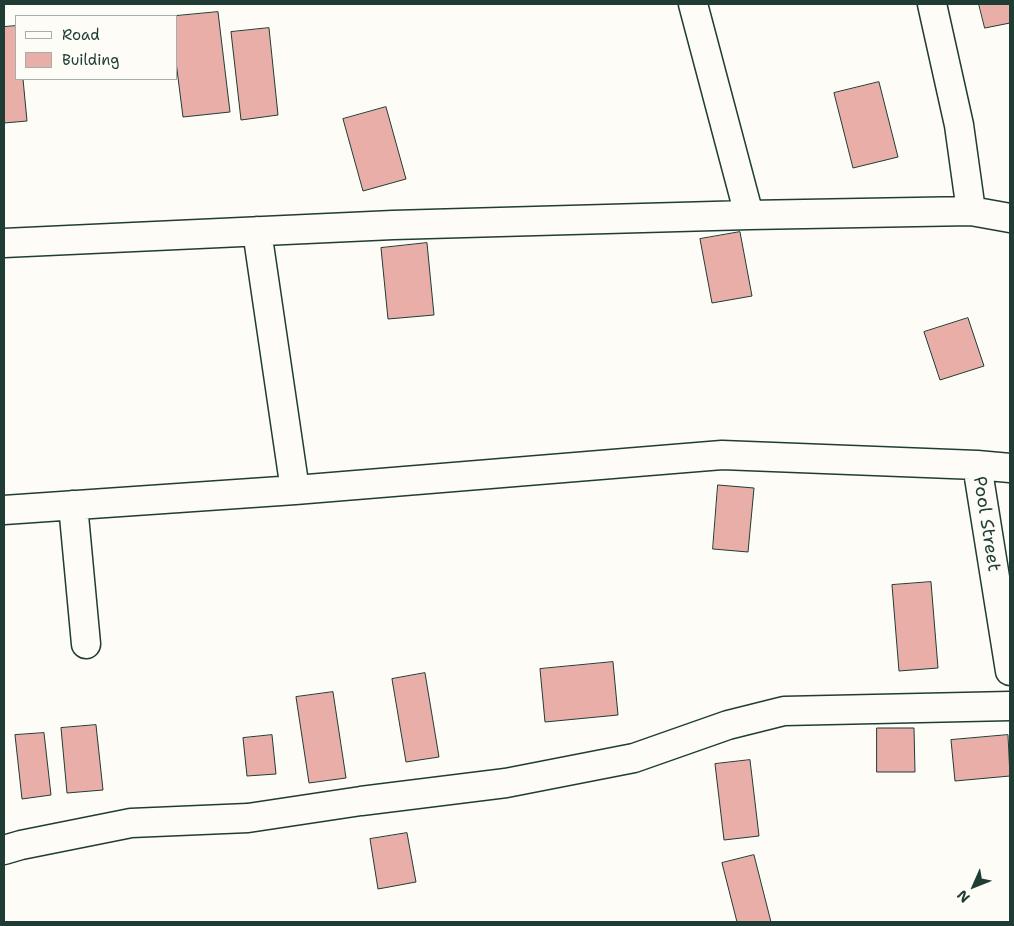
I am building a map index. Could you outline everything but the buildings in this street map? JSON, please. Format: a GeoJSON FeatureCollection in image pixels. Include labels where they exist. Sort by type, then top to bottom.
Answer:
{"type":"FeatureCollection","features":[{"type":"Feature","properties":{"kind":"street"},"geometry":{"type":"LineString","coordinates":[[693,4],[749,216]]}},
{"type":"Feature","properties":{"kind":"street"},"geometry":{"type":"LineString","coordinates":[[932,4],[959,124],[971,211]]}},
{"type":"Feature","properties":{"kind":"street"},"geometry":{"type":"LineString","coordinates":[[4,243],[393,225],[749,216],[971,211],[1010,218]]}},
{"type":"Feature","properties":{"kind":"street"},"geometry":{"type":"LineString","coordinates":[[257,231],[295,490]]}},
{"type":"Feature","properties":{"kind":"street"},"geometry":{"type":"LineString","coordinates":[[4,510],[295,490],[722,455],[977,465],[1010,468]]}},
{"type":"Feature","properties":{"kind":"street","name":"Pool Street"},"geometry":{"type":"LineString","coordinates":[[977,465],[1010,671]]}},
{"type":"Feature","properties":{"kind":"street"},"geometry":{"type":"LineString","coordinates":[[73,506],[86,644]]}},
{"type":"Feature","properties":{"kind":"street"},"geometry":{"type":"LineString","coordinates":[[4,850],[131,823],[248,818],[361,801],[506,783],[634,758],[728,725],[784,711],[1010,706]]}}]}
